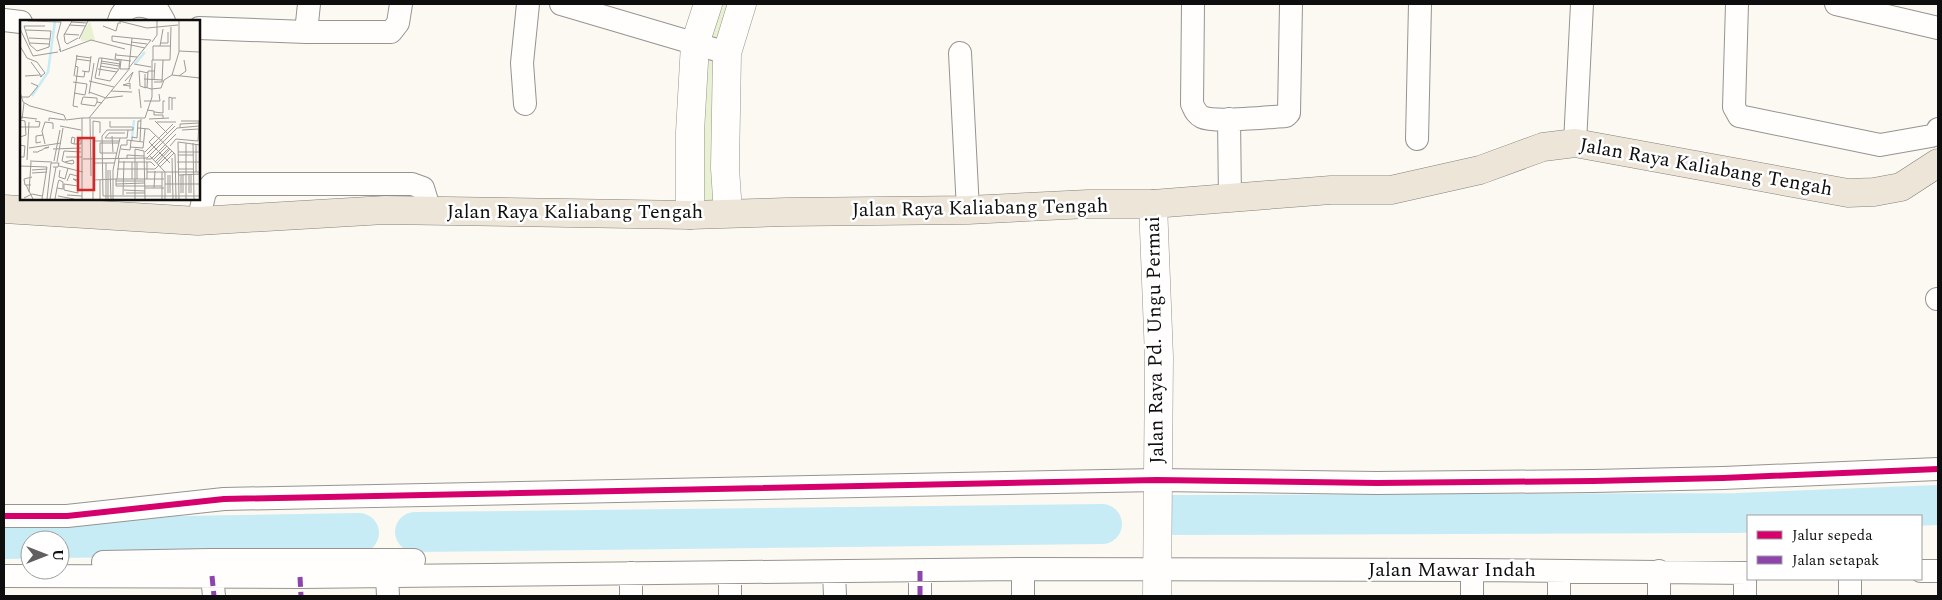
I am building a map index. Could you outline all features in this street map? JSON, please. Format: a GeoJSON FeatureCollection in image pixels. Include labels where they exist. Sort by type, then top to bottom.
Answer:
{"type":"FeatureCollection","features":[{"type":"Feature","properties":{"kind":"main road","name":"Jalan Raya Kaliabang Tengah"},"geometry":{"type":"LineString","coordinates":[[4,210],[137,208],[198,221],[385,210],[690,215],[968,210],[1088,204],[1152,204],[1331,190],[1391,190],[1480,170],[1543,147],[1575,143],[1848,192],[1874,192],[1901,187],[1938,163]]}},
{"type":"Feature","properties":{"kind":"street"},"geometry":{"type":"LineString","coordinates":[[306,32],[309,4]]}},
{"type":"Feature","properties":{"kind":"street"},"geometry":{"type":"LineString","coordinates":[[200,28],[306,32],[391,32],[398,23],[401,4]]}},
{"type":"Feature","properties":{"kind":"street"},"geometry":{"type":"LineString","coordinates":[[525,104],[522,63],[528,4]]}},
{"type":"Feature","properties":{"kind":"street"},"geometry":{"type":"LineString","coordinates":[[561,4],[727,53]]}},
{"type":"Feature","properties":{"kind":"street"},"geometry":{"type":"LineString","coordinates":[[690,215],[690,132],[695,44],[708,4]]}},
{"type":"Feature","properties":{"kind":"street"},"geometry":{"type":"LineString","coordinates":[[728,213],[725,168],[727,53],[742,4]]}},
{"type":"Feature","properties":{"kind":"street"},"geometry":{"type":"LineString","coordinates":[[1194,4],[1192,104],[1197,114],[1204,118],[1229,119],[1286,116],[1289,114],[1291,4]]}},
{"type":"Feature","properties":{"kind":"street"},"geometry":{"type":"LineString","coordinates":[[1417,139],[1420,4]]}},
{"type":"Feature","properties":{"kind":"street"},"geometry":{"type":"LineString","coordinates":[[1575,143],[1582,4]]}},
{"type":"Feature","properties":{"kind":"street"},"geometry":{"type":"LineString","coordinates":[[1736,4],[1734,107],[1739,116],[1880,145],[1931,136],[1936,134],[1938,129]]}},
{"type":"Feature","properties":{"kind":"street"},"geometry":{"type":"LineString","coordinates":[[1836,4],[1938,28]]}},
{"type":"Feature","properties":{"kind":"street"},"geometry":{"type":"LineString","coordinates":[[123,12],[140,5],[160,12]]}},
{"type":"Feature","properties":{"kind":"street"},"geometry":{"type":"LineString","coordinates":[[4,20],[20,22]]}},
{"type":"Feature","properties":{"kind":"street"},"geometry":{"type":"LineString","coordinates":[[960,53],[968,210]]}},
{"type":"Feature","properties":{"kind":"street"},"geometry":{"type":"LineString","coordinates":[[1229,119],[1230,198]]}},
{"type":"Feature","properties":{"kind":"street"},"geometry":{"type":"LineString","coordinates":[[198,221],[205,192],[212,184],[412,184],[423,188],[430,211]]}},
{"type":"Feature","properties":{"kind":"street","name":"Jalan Raya Pd. Ungu Permai"},"geometry":{"type":"LineString","coordinates":[[1152,204],[1159,357],[1157,596]]}},
{"type":"Feature","properties":{"kind":"street"},"geometry":{"type":"LineString","coordinates":[[4,516],[67,516],[224,498],[1592,481],[1938,470]]}},
{"type":"Feature","properties":{"kind":"street"},"geometry":{"type":"LineString","coordinates":[[70,563],[210,560],[1157,557]]}},
{"type":"Feature","properties":{"kind":"street"},"geometry":{"type":"LineString","coordinates":[[49,580],[127,587],[388,586],[630,573],[1023,569],[1157,557]]}},
{"type":"Feature","properties":{"kind":"street","name":"Jalan Mawar Indah"},"geometry":{"type":"LineString","coordinates":[[1157,557],[1472,570],[1747,573]]}},
{"type":"Feature","properties":{"kind":"street"},"geometry":{"type":"LineString","coordinates":[[4,563],[20,571]]}},
{"type":"Feature","properties":{"kind":"street"},"geometry":{"type":"LineString","coordinates":[[1023,569],[1023,596]]}},
{"type":"Feature","properties":{"kind":"street"},"geometry":{"type":"LineString","coordinates":[[1472,570],[1472,596]]}},
{"type":"Feature","properties":{"kind":"street"},"geometry":{"type":"LineString","coordinates":[[1559,570],[1559,596]]}},
{"type":"Feature","properties":{"kind":"street"},"geometry":{"type":"LineString","coordinates":[[920,571],[920,596]]}},
{"type":"Feature","properties":{"kind":"street"},"geometry":{"type":"LineString","coordinates":[[1659,571],[1659,596]]}},
{"type":"Feature","properties":{"kind":"street"},"geometry":{"type":"LineString","coordinates":[[1922,571],[1938,571]]}},
{"type":"Feature","properties":{"kind":"street"},"geometry":{"type":"LineString","coordinates":[[730,572],[730,596]]}},
{"type":"Feature","properties":{"kind":"street"},"geometry":{"type":"LineString","coordinates":[[834,572],[834,596]]}},
{"type":"Feature","properties":{"kind":"street"},"geometry":{"type":"LineString","coordinates":[[630,573],[631,596]]}},
{"type":"Feature","properties":{"kind":"street"},"geometry":{"type":"LineString","coordinates":[[1745,596],[1747,573]]}},
{"type":"Feature","properties":{"kind":"street"},"geometry":{"type":"LineString","coordinates":[[4,576],[20,577]]}},
{"type":"Feature","properties":{"kind":"street"},"geometry":{"type":"LineString","coordinates":[[1850,580],[1850,596]]}},
{"type":"Feature","properties":{"kind":"green space"},"geometry":{"type":"Polygon","coordinates":[[[708,4],[742,4],[728,213],[690,215],[708,4]]]}},
{"type":"Feature","properties":{"kind":"waterway"},"geometry":{"type":"LineString","coordinates":[[1170,515],[1737,513],[1938,505]]}},
{"type":"Feature","properties":{"kind":"waterway"},"geometry":{"type":"LineString","coordinates":[[415,532],[1102,524]]}},
{"type":"Feature","properties":{"kind":"waterway"},"geometry":{"type":"LineString","coordinates":[[4,539],[359,533]]}},
{"type":"Feature","properties":{"kind":"marked path"},"geometry":{"type":"LineString","coordinates":[[920,571],[920,596]]}},
{"type":"Feature","properties":{"kind":"marked path"},"geometry":{"type":"LineString","coordinates":[[212,576],[214,596]]}},
{"type":"Feature","properties":{"kind":"marked path"},"geometry":{"type":"LineString","coordinates":[[300,577],[301,596]]}},
{"type":"Feature","properties":{"kind":"cycle path"},"geometry":{"type":"LineString","coordinates":[[4,516],[67,516],[224,499],[1157,480],[1377,483],[1593,481],[1723,478],[1938,469]]}}]}
